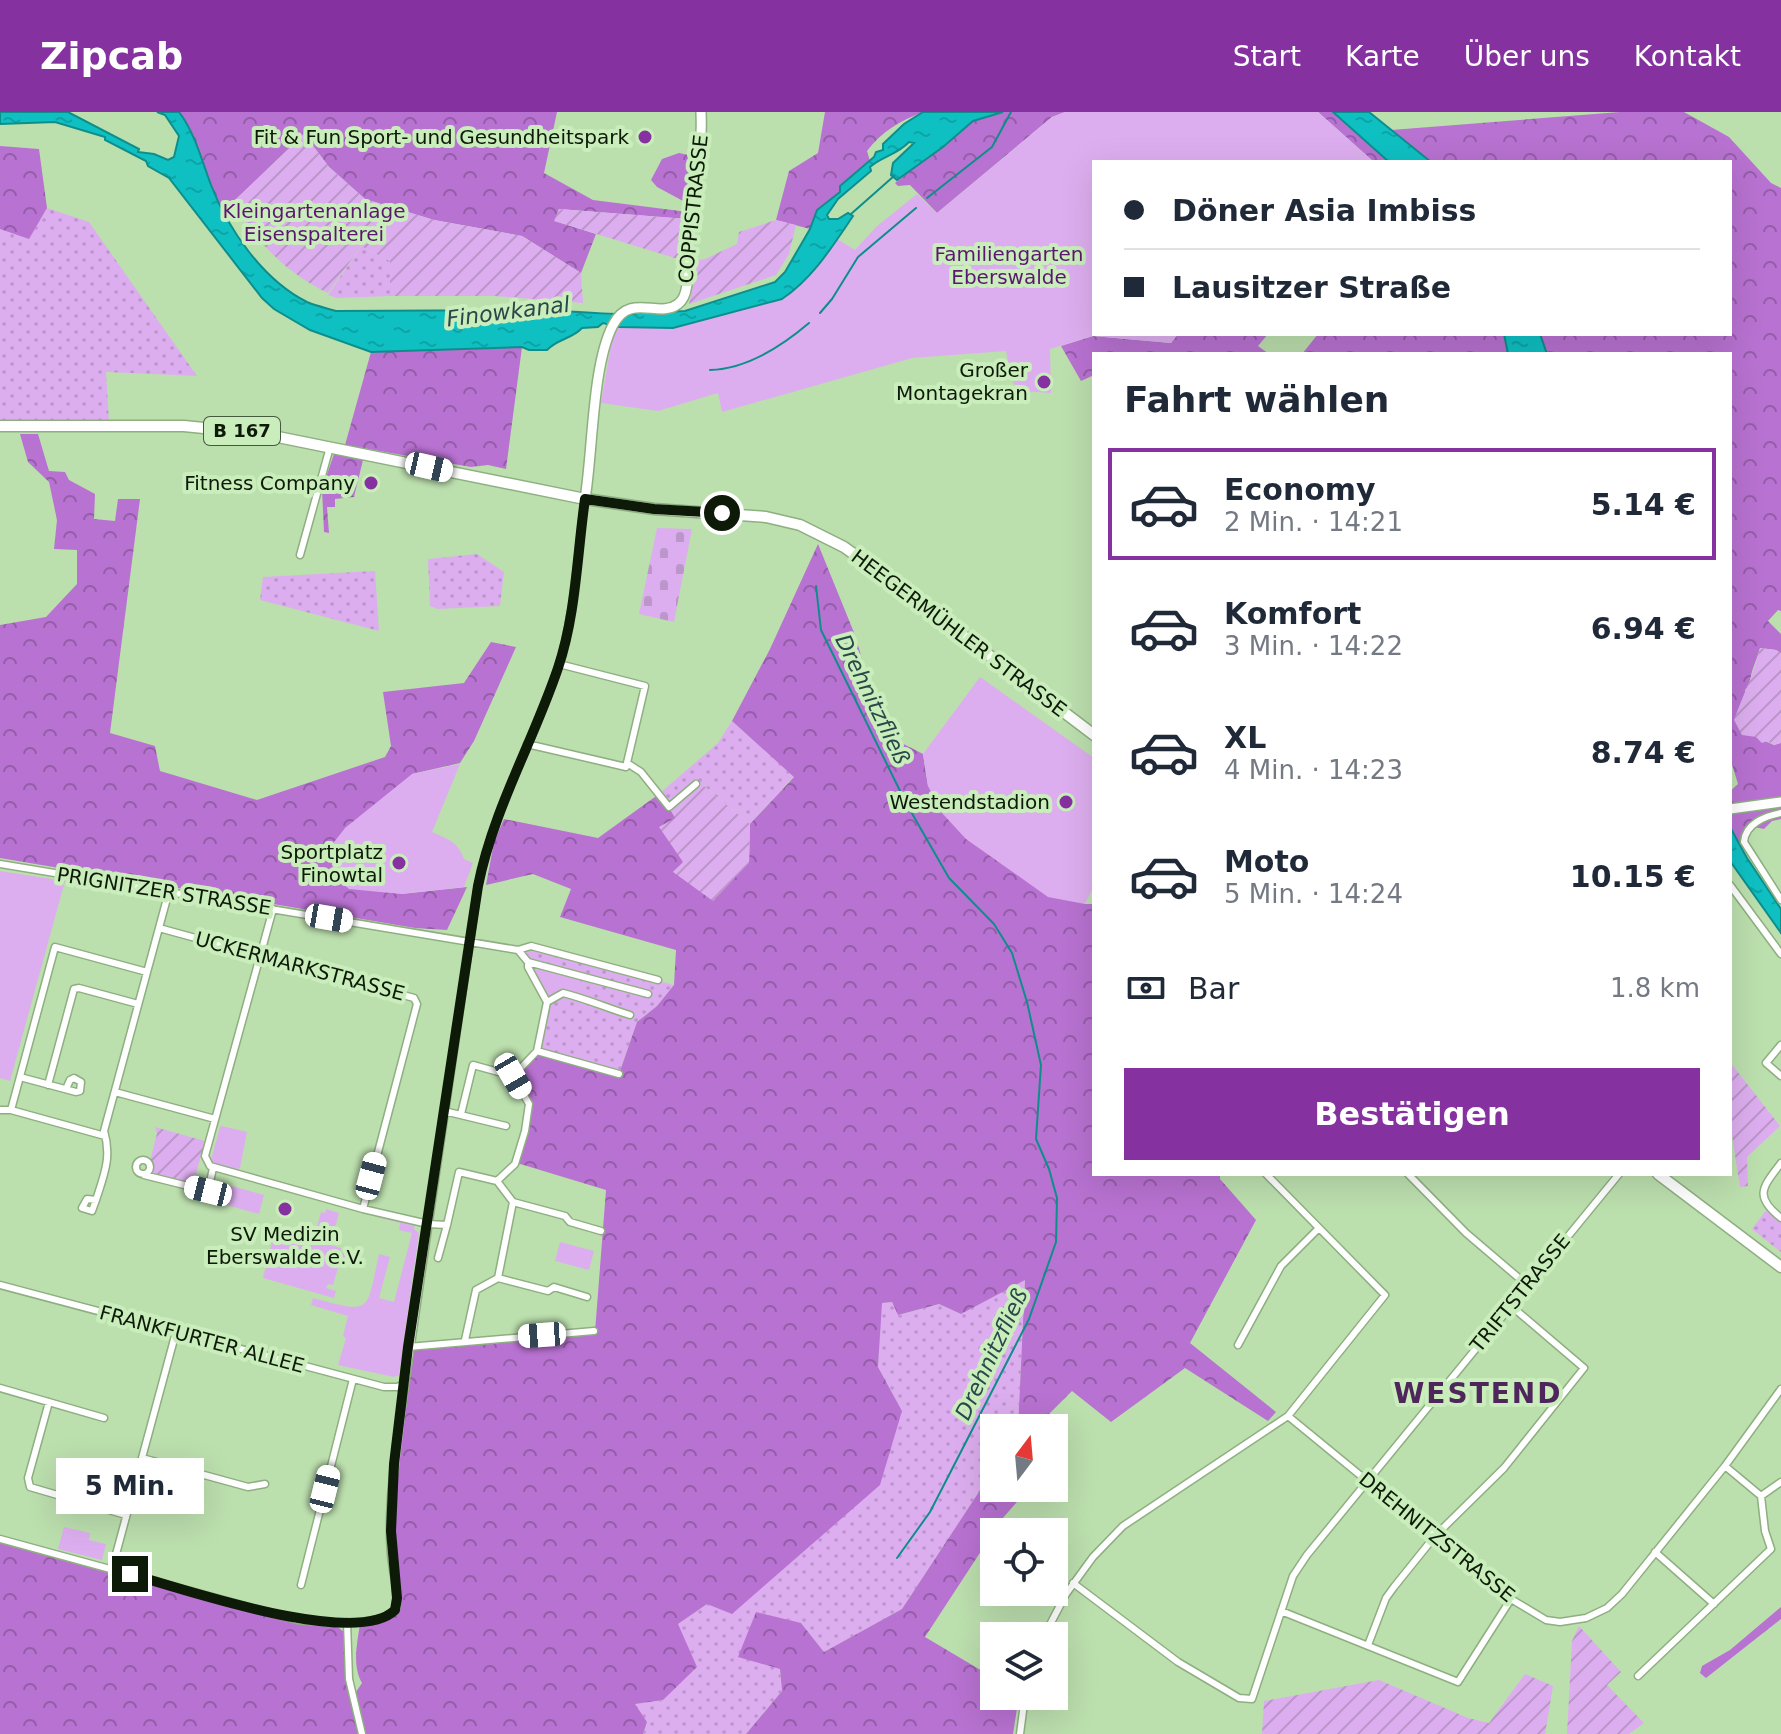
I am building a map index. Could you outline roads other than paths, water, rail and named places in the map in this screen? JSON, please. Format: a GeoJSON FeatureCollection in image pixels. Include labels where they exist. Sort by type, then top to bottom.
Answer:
{"type":"FeatureCollection","features":[{"type":"Feature","properties":{"kind":"main road","name":"COPPISTRASSE"},"geometry":{"type":"LineString","coordinates":[[585,499],[601,363],[611,328],[625,311],[679,303],[686,290],[687,251],[700,176],[701,112]]}},
{"type":"Feature","properties":{"kind":"main road","name":"B 167"},"geometry":{"type":"LineString","coordinates":[[0,426],[212,427],[263,434],[585,499]]}},
{"type":"Feature","properties":{"kind":"main road","name":"HEEGERMÜHLER STRASSE"},"geometry":{"type":"LineString","coordinates":[[585,499],[654,509],[766,517],[822,534],[886,577],[1092,733]]}},
{"type":"Feature","properties":{"kind":"main road"},"geometry":{"type":"LineString","coordinates":[[1732,809],[1781,802]]}},
{"type":"Feature","properties":{"kind":"main road"},"geometry":{"type":"LineString","coordinates":[[1661,1176],[1781,1267]]}},
{"type":"Feature","properties":{"kind":"street"},"geometry":{"type":"LineString","coordinates":[[300,555],[330,447]]}},
{"type":"Feature","properties":{"kind":"street"},"geometry":{"type":"LineString","coordinates":[[0,1539],[297,1620],[347,1622],[392,1614],[397,1604],[390,1510],[394,1458],[469,941],[487,846],[559,664],[571,606],[585,499]]}},
{"type":"Feature","properties":{"kind":"street"},"geometry":{"type":"LineString","coordinates":[[559,664],[645,686],[626,765]]}},
{"type":"Feature","properties":{"kind":"street"},"geometry":{"type":"LineString","coordinates":[[527,744],[626,765],[641,772],[669,807],[696,784]]}},
{"type":"Feature","properties":{"kind":"street"},"geometry":{"type":"LineString","coordinates":[[1781,813],[1768,815],[1746,831],[1744,836],[1744,842],[1764,877],[1781,900]]}},
{"type":"Feature","properties":{"kind":"street","name":"PRIGNITZER STRASSE"},"geometry":{"type":"LineString","coordinates":[[0,864],[518,950],[531,946],[658,980]]}},
{"type":"Feature","properties":{"kind":"street"},"geometry":{"type":"LineString","coordinates":[[1732,888],[1781,954]]}},
{"type":"Feature","properties":{"kind":"street"},"geometry":{"type":"LineString","coordinates":[[96,1200],[109,1146],[104,1131],[169,891]]}},
{"type":"Feature","properties":{"kind":"street"},"geometry":{"type":"LineString","coordinates":[[273,909],[205,1156],[208,1163],[213,1168],[363,1209],[428,1224],[447,1225]]}},
{"type":"Feature","properties":{"kind":"street","name":"UCKERMARKSTRASSE"},"geometry":{"type":"LineString","coordinates":[[159,928],[411,995],[417,1004],[363,1209]]}},
{"type":"Feature","properties":{"kind":"street"},"geometry":{"type":"LineString","coordinates":[[11,1110],[55,947],[147,972]]}},
{"type":"Feature","properties":{"kind":"street"},"geometry":{"type":"LineString","coordinates":[[513,1076],[537,1051],[547,1002],[528,962],[518,950]]}},
{"type":"Feature","properties":{"kind":"street"},"geometry":{"type":"LineString","coordinates":[[528,962],[648,994]]}},
{"type":"Feature","properties":{"kind":"street"},"geometry":{"type":"LineString","coordinates":[[635,990],[639,975]]}},
{"type":"Feature","properties":{"kind":"street"},"geometry":{"type":"LineString","coordinates":[[48,1085],[74,989],[138,1004]]}},
{"type":"Feature","properties":{"kind":"street"},"geometry":{"type":"LineString","coordinates":[[547,1002],[563,993],[630,1015]]}},
{"type":"Feature","properties":{"kind":"street"},"geometry":{"type":"LineString","coordinates":[[1781,1045],[1766,1063],[1781,1076]]}},
{"type":"Feature","properties":{"kind":"street"},"geometry":{"type":"LineString","coordinates":[[537,1051],[619,1074]]}},
{"type":"Feature","properties":{"kind":"street"},"geometry":{"type":"LineString","coordinates":[[461,1114],[473,1065],[513,1076],[529,1104],[515,1164],[497,1181]]}},
{"type":"Feature","properties":{"kind":"street"},"geometry":{"type":"LineString","coordinates":[[20,1077],[66,1089]]}},
{"type":"Feature","properties":{"kind":"street"},"geometry":{"type":"LineString","coordinates":[[115,1092],[215,1119]]}},
{"type":"Feature","properties":{"kind":"street"},"geometry":{"type":"LineString","coordinates":[[0,1110],[11,1110],[105,1136]]}},
{"type":"Feature","properties":{"kind":"street"},"geometry":{"type":"LineString","coordinates":[[444,1111],[506,1126]]}},
{"type":"Feature","properties":{"kind":"street"},"geometry":{"type":"LineString","coordinates":[[1781,1163],[1763,1189],[1763,1199],[1767,1207],[1781,1218]]}},
{"type":"Feature","properties":{"kind":"street"},"geometry":{"type":"LineString","coordinates":[[144,1175],[208,1191],[213,1168]]}},
{"type":"Feature","properties":{"kind":"street"},"geometry":{"type":"LineString","coordinates":[[438,1258],[459,1172],[497,1181],[513,1202],[565,1216],[570,1222],[601,1231]]}},
{"type":"Feature","properties":{"kind":"street"},"geometry":{"type":"LineString","coordinates":[[1051,1622],[1073,1583],[1123,1526],[1288,1416],[1385,1295],[1268,1176]]}},
{"type":"Feature","properties":{"kind":"street"},"geometry":{"type":"LineString","coordinates":[[1410,1176],[1466,1233],[1527,1285]]}},
{"type":"Feature","properties":{"kind":"street","name":"TRIFTSTRASSE"},"geometry":{"type":"LineString","coordinates":[[1073,1583],[1178,1662],[1239,1698],[1252,1699],[1293,1576],[1307,1555],[1617,1176]]}},
{"type":"Feature","properties":{"kind":"street"},"geometry":{"type":"LineString","coordinates":[[498,1278],[513,1202]]}},
{"type":"Feature","properties":{"kind":"street"},"geometry":{"type":"LineString","coordinates":[[1238,1345],[1281,1266],[1319,1228]]}},
{"type":"Feature","properties":{"kind":"street"},"geometry":{"type":"LineString","coordinates":[[465,1340],[476,1290],[498,1278],[548,1291],[554,1287],[587,1297]]}},
{"type":"Feature","properties":{"kind":"street","name":"FRANKFURTER ALLEE"},"geometry":{"type":"LineString","coordinates":[[0,1285],[384,1387],[405,1384]]}},
{"type":"Feature","properties":{"kind":"street"},"geometry":{"type":"LineString","coordinates":[[1368,1645],[1386,1598],[1435,1536],[1504,1468],[1584,1368],[1510,1305]]}},
{"type":"Feature","properties":{"kind":"street"},"geometry":{"type":"LineString","coordinates":[[408,1347],[594,1331]]}},
{"type":"Feature","properties":{"kind":"street"},"geometry":{"type":"LineString","coordinates":[[112,1569],[176,1332]]}},
{"type":"Feature","properties":{"kind":"street"},"geometry":{"type":"LineString","coordinates":[[301,1585],[353,1379]]}},
{"type":"Feature","properties":{"kind":"street"},"geometry":{"type":"LineString","coordinates":[[0,1388],[104,1418]]}},
{"type":"Feature","properties":{"kind":"street","name":"DREHNITZSTRASSE"},"geometry":{"type":"LineString","coordinates":[[1288,1416],[1511,1599],[1546,1620],[1560,1622],[1586,1618],[1607,1608],[1725,1466],[1781,1389]]}},
{"type":"Feature","properties":{"kind":"street"},"geometry":{"type":"LineString","coordinates":[[49,1402],[28,1478],[30,1487],[126,1515]]}},
{"type":"Feature","properties":{"kind":"street"},"geometry":{"type":"LineString","coordinates":[[142,1458],[248,1487],[265,1484]]}},
{"type":"Feature","properties":{"kind":"street"},"geometry":{"type":"LineString","coordinates":[[1638,1676],[1771,1549],[1765,1531],[1761,1496],[1725,1466]]}},
{"type":"Feature","properties":{"kind":"street"},"geometry":{"type":"LineString","coordinates":[[1761,1496],[1781,1482]]}},
{"type":"Feature","properties":{"kind":"street"},"geometry":{"type":"LineString","coordinates":[[1655,1552],[1714,1604]]}},
{"type":"Feature","properties":{"kind":"street"},"geometry":{"type":"LineString","coordinates":[[1281,1611],[1458,1682],[1511,1599]]}},
{"type":"Feature","properties":{"kind":"street"},"geometry":{"type":"LineString","coordinates":[[347,1622],[349,1679],[362,1734]]}},
{"type":"Feature","properties":{"kind":"street"},"geometry":{"type":"LineString","coordinates":[[1020,1734],[1023,1710]]}},
{"type":"Feature","properties":{"kind":"water","name":"Finowkanal"},"geometry":{"type":"Polygon","coordinates":[[[0,112],[68,112],[139,149],[138,152],[168,160],[174,157],[179,136],[165,115],[157,112],[179,112],[194,138],[218,202],[237,236],[276,281],[314,305],[336,311],[540,310],[621,314],[685,311],[775,282],[785,272],[810,229],[817,210],[840,192],[840,186],[876,152],[883,150],[883,144],[904,124],[923,112],[1003,112],[973,121],[897,180],[891,175],[893,163],[914,143],[909,142],[870,167],[871,171],[838,199],[827,215],[829,219],[838,219],[848,213],[853,216],[813,272],[782,299],[673,328],[618,327],[603,323],[598,327],[582,328],[547,350],[522,347],[371,352],[310,330],[274,309],[262,298],[169,178],[148,166],[146,161],[105,140],[105,137],[55,122],[0,124],[0,112]]]}},
{"type":"Feature","properties":{"kind":"water"},"geometry":{"type":"Polygon","coordinates":[[[1333,112],[1369,112],[1429,160],[1387,160],[1333,112]]]}},
{"type":"Feature","properties":{"kind":"water"},"geometry":{"type":"Polygon","coordinates":[[[1504,336],[1541,336],[1546,352],[1508,352],[1504,336]]]}},
{"type":"Feature","properties":{"kind":"water"},"geometry":{"type":"Polygon","coordinates":[[[1732,831],[1781,909],[1781,933],[1732,864],[1732,831]]]}},
{"type":"Feature","properties":{"kind":"waterway"},"geometry":{"type":"LineString","coordinates":[[927,198],[992,147],[1011,112]]}},
{"type":"Feature","properties":{"kind":"waterway"},"geometry":{"type":"LineString","coordinates":[[851,214],[894,176]]}},
{"type":"Feature","properties":{"kind":"waterway","name":"Drehnitzfließ"},"geometry":{"type":"LineString","coordinates":[[820,313],[858,257],[916,208]]}},
{"type":"Feature","properties":{"kind":"waterway","name":"Drehnitzfließ"},"geometry":{"type":"LineString","coordinates":[[710,370],[724,369],[763,355],[809,323]]}},
{"type":"Feature","properties":{"kind":"waterway","name":"Drehnitzfließ"},"geometry":{"type":"LineString","coordinates":[[816,586],[821,630],[906,803],[949,878],[994,924],[1012,953],[1041,1065],[1036,1139],[1057,1198],[1056,1242],[1029,1319],[930,1512],[897,1558]]}},
{"type":"Feature","properties":{"kind":"place","name":"Fit & Fun Sport- und Gesundheitspark"},"geometry":{"type":"Point","coordinates":[645,137]}},
{"type":"Feature","properties":{"kind":"place","name":"Großer Montagekran"},"geometry":{"type":"Point","coordinates":[1044,382]}},
{"type":"Feature","properties":{"kind":"place","name":"Fitness Company"},"geometry":{"type":"Point","coordinates":[371,483]}},
{"type":"Feature","properties":{"kind":"place","name":"Westendstadion"},"geometry":{"type":"Point","coordinates":[1066,802]}},
{"type":"Feature","properties":{"kind":"place","name":"Sportplatz Finowtal"},"geometry":{"type":"Point","coordinates":[399,863]}},
{"type":"Feature","properties":{"kind":"place","name":"SV Medizin Eberswalde e.V."},"geometry":{"type":"Point","coordinates":[285,1209]}},
{"type":"Feature","properties":{"kind":"district","name":"WESTEND"},"geometry":{"type":"Point","coordinates":[1478,1393]}},
{"type":"Feature","properties":{"kind":"park label","name":"Kleingartenanlage Eisenspalterei"},"geometry":{"type":"Point","coordinates":[314,222]}},
{"type":"Feature","properties":{"kind":"park label","name":"Familiengarten Eberswalde"},"geometry":{"type":"Point","coordinates":[1009,266]}}]}
